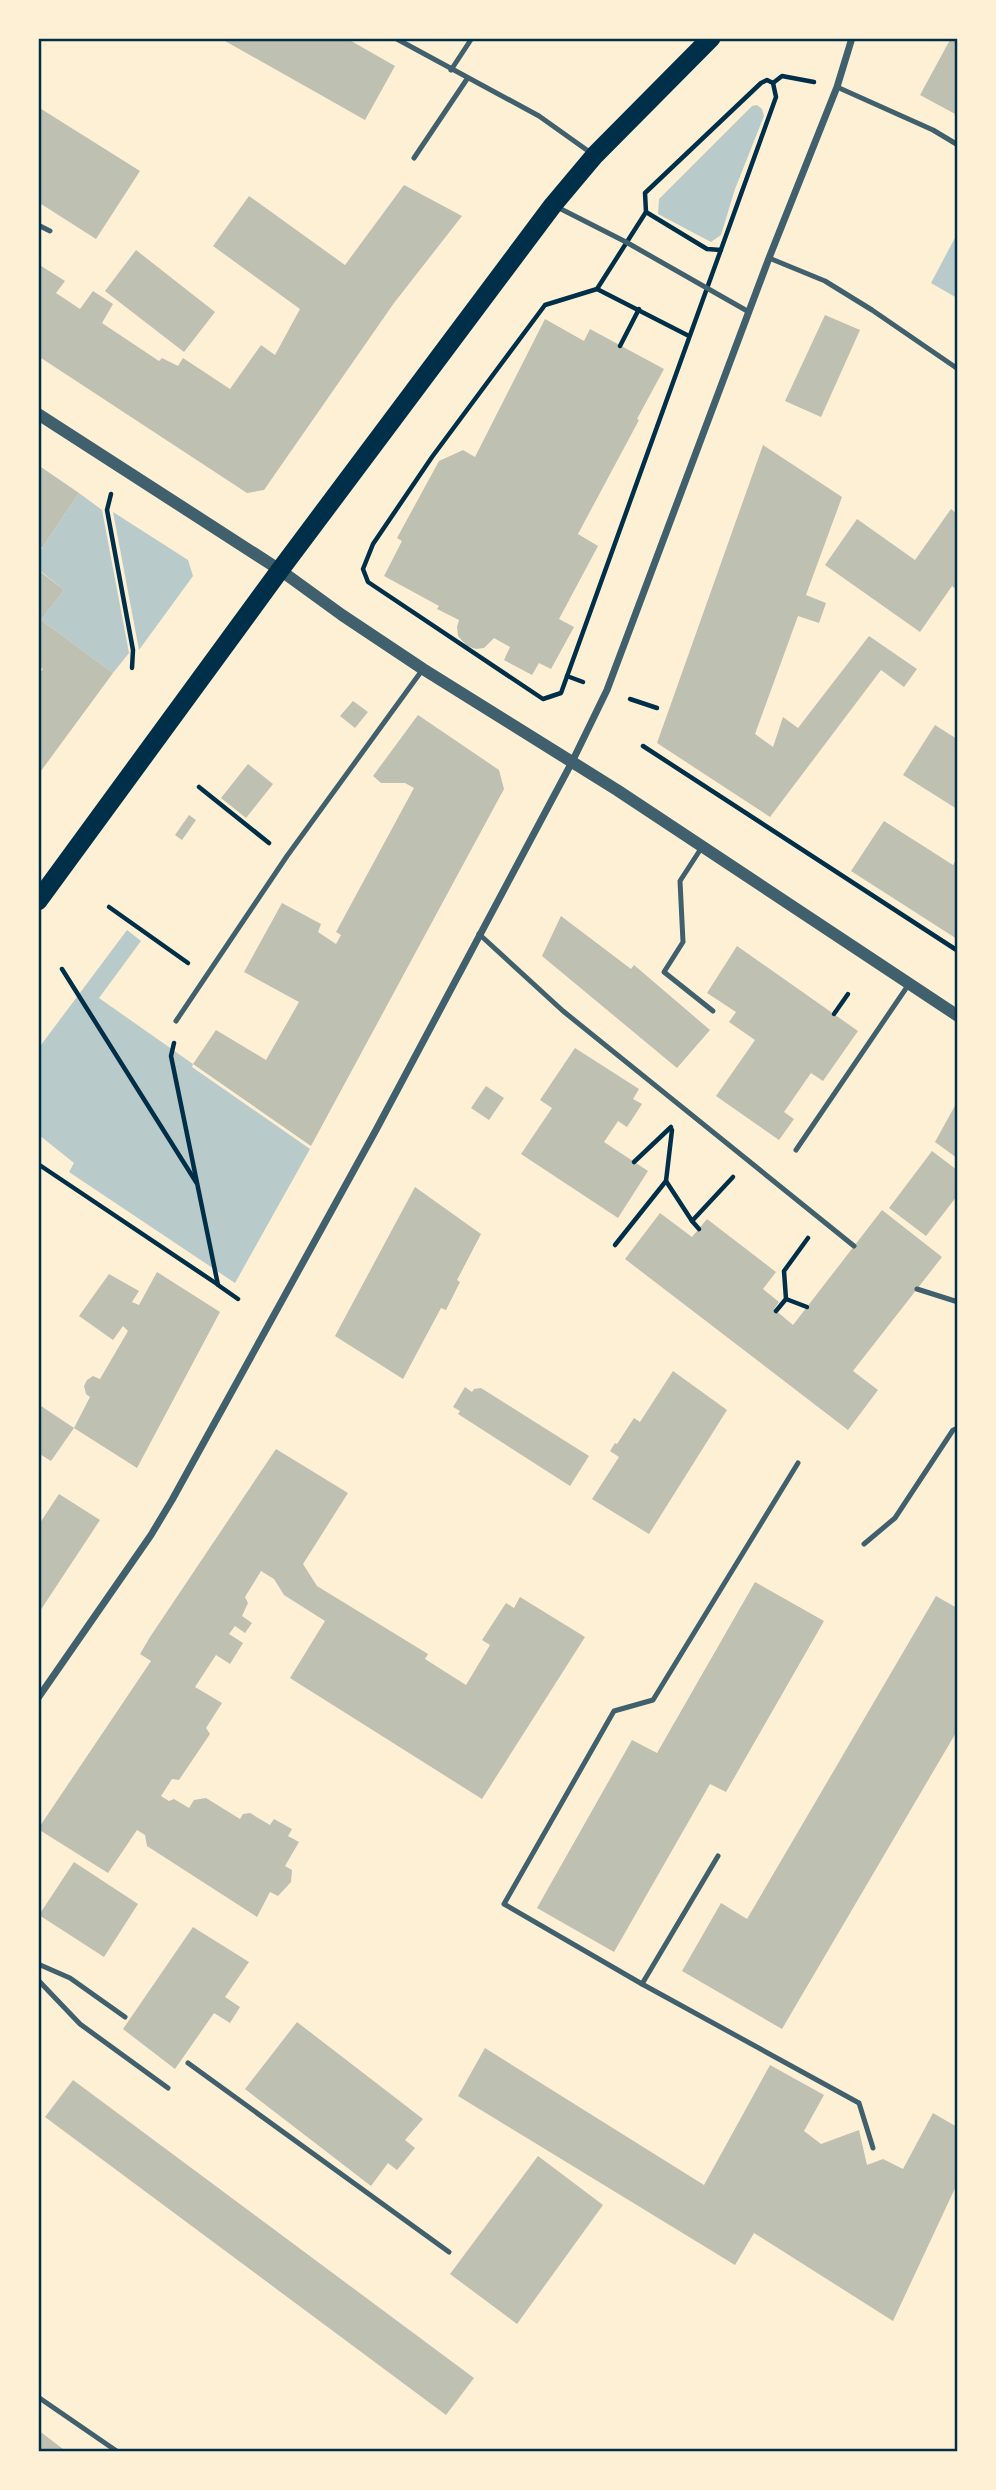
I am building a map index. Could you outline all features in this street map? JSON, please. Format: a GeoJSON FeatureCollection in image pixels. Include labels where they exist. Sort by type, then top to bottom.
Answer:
{"type":"FeatureCollection","features":[{"type":"Feature","properties":{"kind":"highway"},"geometry":{"type":"LineString","coordinates":[[38,901],[280,570],[553,205],[595,155],[711,38]]}},
{"type":"Feature","properties":{"kind":"street"},"geometry":{"type":"LineString","coordinates":[[38,1698],[151,1535],[172,1500],[376,1130],[607,691],[769,258],[837,87],[852,38]]}},
{"type":"Feature","properties":{"kind":"street"},"geometry":{"type":"LineString","coordinates":[[38,414],[280,570],[423,668],[703,846],[957,1016]]}},
{"type":"Feature","properties":{"kind":"lane"},"geometry":{"type":"LineString","coordinates":[[395,38],[546,120],[595,155]]}},
{"type":"Feature","properties":{"kind":"lane"},"geometry":{"type":"LineString","coordinates":[[451,70],[472,38]]}},
{"type":"Feature","properties":{"kind":"lane"},"geometry":{"type":"LineString","coordinates":[[414,158],[467,79]]}},
{"type":"Feature","properties":{"kind":"lane"},"geometry":{"type":"LineString","coordinates":[[837,87],[933,130],[957,145]]}},
{"type":"Feature","properties":{"kind":"lane"},"geometry":{"type":"LineString","coordinates":[[553,205],[626,242],[749,312]]}},
{"type":"Feature","properties":{"kind":"lane"},"geometry":{"type":"LineString","coordinates":[[38,225],[50,231]]}},
{"type":"Feature","properties":{"kind":"lane"},"geometry":{"type":"LineString","coordinates":[[769,258],[825,281],[957,369]]}},
{"type":"Feature","properties":{"kind":"lane"},"geometry":{"type":"LineString","coordinates":[[176,1021],[287,856],[423,668]]}},
{"type":"Feature","properties":{"kind":"lane"},"geometry":{"type":"LineString","coordinates":[[703,846],[680,881],[683,942],[664,972],[713,1011]]}},
{"type":"Feature","properties":{"kind":"lane"},"geometry":{"type":"LineString","coordinates":[[479,934],[563,1011],[854,1246]]}},
{"type":"Feature","properties":{"kind":"lane"},"geometry":{"type":"LineString","coordinates":[[796,1150],[909,984]]}},
{"type":"Feature","properties":{"kind":"lane"},"geometry":{"type":"LineString","coordinates":[[917,1289],[957,1302]]}},
{"type":"Feature","properties":{"kind":"lane"},"geometry":{"type":"LineString","coordinates":[[864,1544],[895,1518],[957,1427]]}},
{"type":"Feature","properties":{"kind":"lane"},"geometry":{"type":"LineString","coordinates":[[798,1463],[653,1700],[614,1711],[504,1904],[642,1984],[859,2103],[873,2148]]}},
{"type":"Feature","properties":{"kind":"lane"},"geometry":{"type":"LineString","coordinates":[[642,1984],[718,1856]]}},
{"type":"Feature","properties":{"kind":"lane"},"geometry":{"type":"LineString","coordinates":[[38,1964],[70,1978],[125,2017]]}},
{"type":"Feature","properties":{"kind":"lane"},"geometry":{"type":"LineString","coordinates":[[38,1980],[80,2024],[168,2088]]}},
{"type":"Feature","properties":{"kind":"lane"},"geometry":{"type":"LineString","coordinates":[[188,2063],[449,2252]]}},
{"type":"Feature","properties":{"kind":"lane"},"geometry":{"type":"LineString","coordinates":[[38,2397],[118,2452]]}},
{"type":"Feature","properties":{"kind":"path"},"geometry":{"type":"LineString","coordinates":[[773,83],[782,76],[837,87]]}},
{"type":"Feature","properties":{"kind":"path"},"geometry":{"type":"LineString","coordinates":[[767,80],[773,83],[776,97],[561,693],[543,699],[368,582],[363,569],[373,544],[432,457],[545,305],[597,289],[646,212],[645,193],[761,83],[767,80]]}},
{"type":"Feature","properties":{"kind":"path"},"geometry":{"type":"LineString","coordinates":[[646,212],[706,249],[721,250]]}},
{"type":"Feature","properties":{"kind":"path"},"geometry":{"type":"LineString","coordinates":[[597,289],[690,336]]}},
{"type":"Feature","properties":{"kind":"path"},"geometry":{"type":"LineString","coordinates":[[620,346],[639,309]]}},
{"type":"Feature","properties":{"kind":"path"},"geometry":{"type":"LineString","coordinates":[[111,493],[107,510],[133,650],[132,668]]}},
{"type":"Feature","properties":{"kind":"path"},"geometry":{"type":"LineString","coordinates":[[643,746],[957,951]]}},
{"type":"Feature","properties":{"kind":"path"},"geometry":{"type":"LineString","coordinates":[[199,788],[234,813],[243,824]]}},
{"type":"Feature","properties":{"kind":"path"},"geometry":{"type":"LineString","coordinates":[[109,906],[206,976]]}},
{"type":"Feature","properties":{"kind":"path"},"geometry":{"type":"LineString","coordinates":[[62,969],[199,1186]]}},
{"type":"Feature","properties":{"kind":"path"},"geometry":{"type":"LineString","coordinates":[[834,1014],[848,994]]}},
{"type":"Feature","properties":{"kind":"path"},"geometry":{"type":"LineString","coordinates":[[176,1021],[171,1056],[218,1284]]}},
{"type":"Feature","properties":{"kind":"path"},"geometry":{"type":"LineString","coordinates":[[615,1245],[666,1181],[672,1126],[634,1162]]}},
{"type":"Feature","properties":{"kind":"path"},"geometry":{"type":"LineString","coordinates":[[692,1221],[748,1161]]}},
{"type":"Feature","properties":{"kind":"path"},"geometry":{"type":"LineString","coordinates":[[38,1164],[238,1299]]}},
{"type":"Feature","properties":{"kind":"path"},"geometry":{"type":"LineString","coordinates":[[666,1181],[699,1230]]}},
{"type":"Feature","properties":{"kind":"path"},"geometry":{"type":"LineString","coordinates":[[776,1311],[786,1299],[783,1271],[821,1220]]}},
{"type":"Feature","properties":{"kind":"path"},"geometry":{"type":"LineString","coordinates":[[786,1299],[807,1307]]}},
{"type":"Feature","properties":{"kind":"shaded area"},"geometry":{"type":"Polygon","coordinates":[[[757,105],[764,116],[735,189],[721,235],[711,242],[658,214],[659,199],[752,106],[757,105]]]}},
{"type":"Feature","properties":{"kind":"shaded area"},"geometry":{"type":"Polygon","coordinates":[[[957,234],[957,298],[931,283],[957,234]]]}},
{"type":"Feature","properties":{"kind":"shaded area"},"geometry":{"type":"Polygon","coordinates":[[[79,493],[102,510],[129,653],[113,673],[41,620],[64,590],[39,570],[38,554],[79,493]]]}},
{"type":"Feature","properties":{"kind":"shaded area"},"geometry":{"type":"Polygon","coordinates":[[[113,512],[188,560],[193,576],[139,650],[113,512]]]}},
{"type":"Feature","properties":{"kind":"shaded area"},"geometry":{"type":"Polygon","coordinates":[[[127,930],[141,941],[99,998],[310,1149],[235,1283],[69,1172],[74,1163],[39,1135],[38,1049],[127,930]]]}},
{"type":"Feature","properties":{"kind":"building"},"geometry":{"type":"Polygon","coordinates":[[[227,38],[346,38],[395,66],[365,120],[225,41],[227,38]]]}},
{"type":"Feature","properties":{"kind":"building"},"geometry":{"type":"Polygon","coordinates":[[[951,38],[957,38],[957,115],[920,95],[951,38]]]}},
{"type":"Feature","properties":{"kind":"building"},"geometry":{"type":"Polygon","coordinates":[[[38,107],[140,171],[96,239],[38,202],[38,107]]]}},
{"type":"Feature","properties":{"kind":"building"},"geometry":{"type":"Polygon","coordinates":[[[404,185],[462,216],[394,303],[264,490],[247,493],[38,356],[38,264],[65,281],[56,293],[80,309],[93,291],[113,304],[102,323],[159,361],[162,358],[178,366],[183,358],[230,389],[261,345],[275,355],[300,309],[213,246],[249,196],[345,265],[404,185]]]}},
{"type":"Feature","properties":{"kind":"building"},"geometry":{"type":"Polygon","coordinates":[[[136,250],[215,312],[184,352],[105,291],[136,250]]]}},
{"type":"Feature","properties":{"kind":"building"},"geometry":{"type":"Polygon","coordinates":[[[825,315],[860,330],[821,417],[785,401],[825,315]]]}},
{"type":"Feature","properties":{"kind":"building"},"geometry":{"type":"Polygon","coordinates":[[[545,319],[584,341],[590,329],[664,369],[578,534],[598,546],[559,619],[574,627],[551,669],[539,663],[532,675],[504,660],[510,647],[494,638],[484,648],[467,646],[458,636],[459,620],[384,576],[402,541],[397,538],[439,461],[463,450],[475,457],[545,319]]]}},
{"type":"Feature","properties":{"kind":"building"},"geometry":{"type":"Polygon","coordinates":[[[763,445],[842,497],[806,595],[826,603],[819,623],[798,616],[755,734],[773,747],[783,717],[798,728],[869,636],[917,669],[904,687],[881,670],[770,817],[657,743],[763,445]]]}},
{"type":"Feature","properties":{"kind":"building"},"geometry":{"type":"Polygon","coordinates":[[[38,465],[79,493],[42,548],[38,545],[38,465]]]}},
{"type":"Feature","properties":{"kind":"building"},"geometry":{"type":"Polygon","coordinates":[[[951,509],[957,514],[957,590],[952,586],[920,632],[825,565],[857,519],[915,560],[951,509]]]}},
{"type":"Feature","properties":{"kind":"building"},"geometry":{"type":"Polygon","coordinates":[[[38,570],[64,590],[41,620],[113,673],[38,775],[38,675],[43,669],[38,666],[38,570]]]}},
{"type":"Feature","properties":{"kind":"building"},"geometry":{"type":"Polygon","coordinates":[[[353,701],[368,712],[355,728],[340,716],[353,701]]]}},
{"type":"Feature","properties":{"kind":"building"},"geometry":{"type":"Polygon","coordinates":[[[418,715],[499,770],[504,789],[311,1146],[193,1064],[216,1030],[266,1060],[299,1002],[244,972],[282,903],[321,924],[318,932],[336,944],[341,935],[336,932],[414,788],[405,783],[381,783],[373,776],[418,715]]]}},
{"type":"Feature","properties":{"kind":"building"},"geometry":{"type":"Polygon","coordinates":[[[935,725],[957,739],[957,809],[903,775],[935,725]]]}},
{"type":"Feature","properties":{"kind":"building"},"geometry":{"type":"Polygon","coordinates":[[[248,764],[273,784],[246,818],[221,798],[248,764]]]}},
{"type":"Feature","properties":{"kind":"building"},"geometry":{"type":"Polygon","coordinates":[[[189,815],[196,820],[182,840],[175,835],[189,815]]]}},
{"type":"Feature","properties":{"kind":"building"},"geometry":{"type":"Polygon","coordinates":[[[884,821],[953,865],[957,858],[957,939],[851,871],[884,821]]]}},
{"type":"Feature","properties":{"kind":"building"},"geometry":{"type":"Polygon","coordinates":[[[561,916],[631,969],[634,965],[710,1030],[677,1068],[542,956],[561,916]]]}},
{"type":"Feature","properties":{"kind":"building"},"geometry":{"type":"Polygon","coordinates":[[[737,946],[858,1031],[823,1081],[811,1073],[784,1112],[794,1119],[779,1140],[716,1096],[755,1040],[729,1022],[736,1012],[707,993],[737,946]]]}},
{"type":"Feature","properties":{"kind":"building"},"geometry":{"type":"Polygon","coordinates":[[[575,1048],[639,1089],[633,1099],[642,1104],[627,1127],[618,1121],[604,1142],[648,1171],[618,1218],[521,1154],[552,1108],[540,1100],[575,1048]]]}},
{"type":"Feature","properties":{"kind":"building"},"geometry":{"type":"Polygon","coordinates":[[[486,1086],[504,1098],[489,1120],[471,1108],[486,1086]]]}},
{"type":"Feature","properties":{"kind":"building"},"geometry":{"type":"Polygon","coordinates":[[[957,1102],[957,1158],[935,1142],[957,1102]]]}},
{"type":"Feature","properties":{"kind":"building"},"geometry":{"type":"Polygon","coordinates":[[[932,1151],[957,1170],[957,1196],[926,1236],[889,1208],[932,1151]]]}},
{"type":"Feature","properties":{"kind":"building"},"geometry":{"type":"Polygon","coordinates":[[[415,1187],[481,1234],[457,1280],[460,1282],[446,1310],[441,1308],[403,1379],[335,1336],[415,1187]]]}},
{"type":"Feature","properties":{"kind":"building"},"geometry":{"type":"Polygon","coordinates":[[[882,1210],[942,1257],[853,1371],[878,1390],[848,1430],[625,1259],[660,1213],[692,1237],[707,1219],[776,1272],[763,1289],[779,1302],[774,1309],[793,1325],[882,1210]]]}},
{"type":"Feature","properties":{"kind":"building"},"geometry":{"type":"Polygon","coordinates":[[[157,1272],[220,1312],[137,1468],[74,1428],[90,1397],[84,1386],[87,1380],[93,1376],[100,1379],[128,1331],[123,1326],[113,1340],[79,1316],[109,1274],[139,1291],[132,1302],[139,1305],[157,1272]]]}},
{"type":"Feature","properties":{"kind":"building"},"geometry":{"type":"Polygon","coordinates":[[[673,1371],[727,1410],[649,1534],[592,1499],[619,1457],[610,1451],[615,1443],[617,1444],[634,1418],[640,1422],[673,1371]]]}},
{"type":"Feature","properties":{"kind":"building"},"geometry":{"type":"Polygon","coordinates":[[[465,1387],[472,1392],[481,1388],[589,1456],[570,1486],[458,1414],[460,1411],[453,1407],[465,1387]]]}},
{"type":"Feature","properties":{"kind":"building"},"geometry":{"type":"Polygon","coordinates":[[[38,1404],[74,1428],[51,1461],[38,1453],[38,1404]]]}},
{"type":"Feature","properties":{"kind":"building"},"geometry":{"type":"Polygon","coordinates":[[[276,1449],[348,1493],[303,1564],[317,1586],[428,1654],[425,1659],[466,1685],[490,1645],[482,1640],[506,1603],[514,1608],[520,1597],[585,1637],[482,1799],[290,1678],[325,1621],[284,1595],[274,1579],[261,1571],[245,1597],[248,1603],[242,1616],[252,1623],[245,1633],[235,1626],[229,1634],[243,1643],[230,1664],[216,1655],[195,1687],[222,1703],[206,1728],[210,1734],[179,1780],[172,1779],[161,1796],[169,1801],[174,1799],[189,1808],[194,1800],[206,1798],[240,1819],[243,1814],[250,1813],[270,1825],[274,1819],[292,1829],[288,1836],[299,1842],[285,1866],[292,1870],[291,1882],[278,1896],[270,1892],[257,1917],[147,1846],[145,1835],[137,1830],[108,1873],[38,1829],[151,1661],[140,1654],[150,1637],[276,1449]]]}},
{"type":"Feature","properties":{"kind":"building"},"geometry":{"type":"Polygon","coordinates":[[[59,1494],[100,1520],[38,1614],[38,1526],[59,1494]]]}},
{"type":"Feature","properties":{"kind":"building"},"geometry":{"type":"Polygon","coordinates":[[[755,1582],[824,1621],[726,1792],[710,1784],[614,1952],[537,1908],[632,1740],[657,1753],[755,1582]]]}},
{"type":"Feature","properties":{"kind":"building"},"geometry":{"type":"Polygon","coordinates":[[[936,1596],[957,1608],[957,1731],[782,2029],[682,1971],[721,1903],[747,1919],[936,1596]]]}},
{"type":"Feature","properties":{"kind":"building"},"geometry":{"type":"Polygon","coordinates":[[[74,1862],[138,1904],[104,1957],[39,1915],[74,1862]]]}},
{"type":"Feature","properties":{"kind":"building"},"geometry":{"type":"Polygon","coordinates":[[[193,1927],[249,1962],[225,1997],[240,2007],[230,2023],[214,2013],[175,2069],[123,2029],[193,1927]]]}},
{"type":"Feature","properties":{"kind":"building"},"geometry":{"type":"Polygon","coordinates":[[[297,2022],[423,2119],[405,2140],[415,2148],[397,2170],[388,2163],[371,2186],[245,2089],[297,2022]]]}},
{"type":"Feature","properties":{"kind":"building"},"geometry":{"type":"Polygon","coordinates":[[[485,2048],[704,2185],[770,2065],[824,2095],[804,2131],[821,2144],[859,2130],[867,2165],[883,2159],[903,2169],[933,2113],[957,2127],[957,2184],[893,2321],[754,2233],[735,2265],[458,2096],[485,2048]]]}},
{"type":"Feature","properties":{"kind":"building"},"geometry":{"type":"Polygon","coordinates":[[[73,2080],[474,2378],[446,2415],[45,2117],[73,2080]]]}},
{"type":"Feature","properties":{"kind":"building"},"geometry":{"type":"Polygon","coordinates":[[[538,2156],[603,2205],[517,2324],[450,2274],[538,2156]]]}},
{"type":"Feature","properties":{"kind":"building"},"geometry":{"type":"Polygon","coordinates":[[[38,2430],[67,2452],[38,2452],[38,2430]]]}}]}
